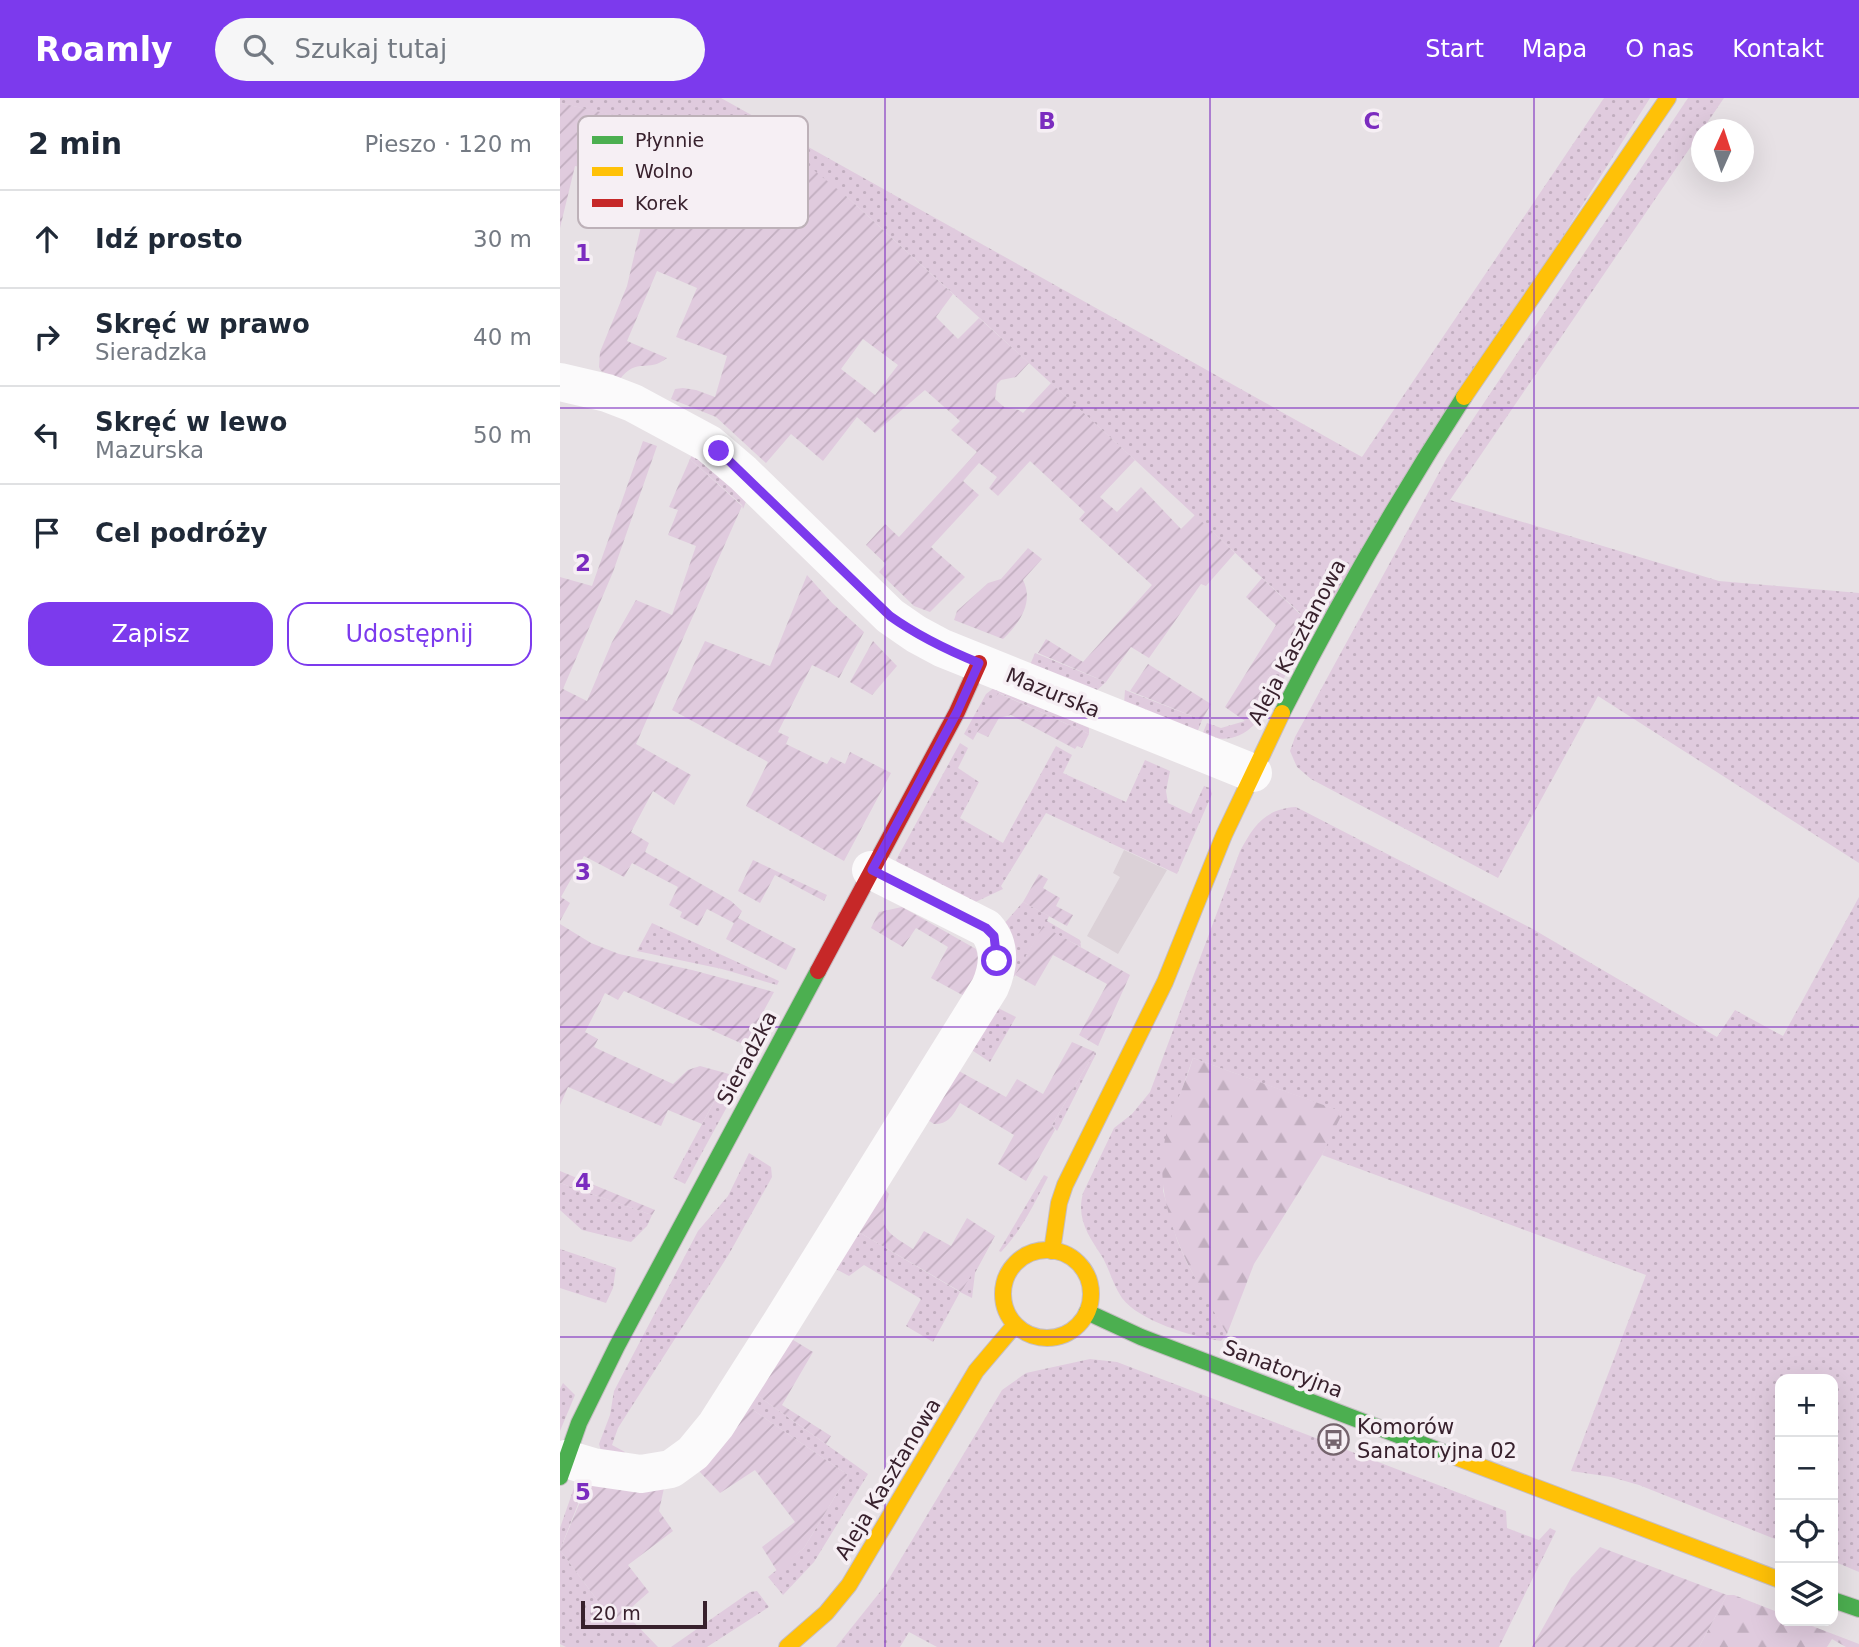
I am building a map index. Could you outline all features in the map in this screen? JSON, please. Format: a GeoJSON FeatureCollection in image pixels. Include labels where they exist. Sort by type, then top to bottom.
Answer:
{"type":"FeatureCollection","features":[{"type":"Feature","properties":{"kind":"street","name":"Aleja Kasztanowa"},"geometry":{"type":"LineString","coordinates":[[1052,1251],[1059,1203],[1065,1185],[1164,984],[1253,773],[1350,585],[1409,484],[1517,319],[1668,98]]}},
{"type":"Feature","properties":{"kind":"street","name":"Mazurska"},"geometry":{"type":"LineString","coordinates":[[560,382],[607,393],[633,403],[709,443],[890,616],[916,635],[942,649],[1253,773]]}},
{"type":"Feature","properties":{"kind":"street","name":"Sieradzka"},"geometry":{"type":"LineString","coordinates":[[563,1468],[579,1423],[617,1346],[957,712],[979,663]]}},
{"type":"Feature","properties":{"kind":"street"},"geometry":{"type":"LineString","coordinates":[[563,1468],[593,1467],[642,1474],[671,1469],[687,1460],[716,1425],[990,987],[995,976],[997,948],[994,936],[986,928],[872,870]]}},
{"type":"Feature","properties":{"kind":"street"},"geometry":{"type":"LineString","coordinates":[[1038,1251],[1065,1254],[1085,1272],[1090,1285],[1087,1312],[1077,1326],[1063,1335],[1046,1339],[1029,1335],[1015,1325],[1007,1314],[1003,1287],[1007,1275],[1015,1264],[1038,1251]]}},
{"type":"Feature","properties":{"kind":"street","name":"Sanatoryjna"},"geometry":{"type":"LineString","coordinates":[[1087,1312],[1141,1337],[1775,1578]]}},
{"type":"Feature","properties":{"kind":"street","name":"Aleja Kasztanowa"},"geometry":{"type":"LineString","coordinates":[[787,1647],[826,1613],[849,1586],[976,1371],[1015,1325]]}},
{"type":"Feature","properties":{"kind":"street"},"geometry":{"type":"LineString","coordinates":[[1838,1602],[1859,1609]]}},
{"type":"Feature","properties":{"kind":"shaded area"},"geometry":{"type":"Polygon","coordinates":[[[1124,850],[1167,870],[1118,954],[1087,936],[1120,877],[1113,873],[1124,850]]]}},
{"type":"Feature","properties":{"kind":"green space"},"geometry":{"type":"Polygon","coordinates":[[[560,98],[721,98],[753,116],[616,116],[560,103],[560,98]]]}},
{"type":"Feature","properties":{"kind":"green space"},"geometry":{"type":"Polygon","coordinates":[[[1604,98],[1650,98],[1255,724],[1237,736],[1224,739],[1202,735],[1207,723],[1221,728],[1245,721],[1301,614],[846,196],[808,180],[808,147],[1362,457],[1604,98]]]}},
{"type":"Feature","properties":{"kind":"green space"},"geometry":{"type":"Polygon","coordinates":[[[1688,98],[1724,98],[1710,119],[1691,119],[1691,146],[1450,500],[1719,581],[1859,593],[1859,863],[1598,696],[1498,878],[1311,779],[1297,767],[1290,751],[1295,737],[1447,458],[1688,98]]]}},
{"type":"Feature","properties":{"kind":"green space"},"geometry":{"type":"Polygon","coordinates":[[[560,103],[618,116],[578,116],[578,167],[575,166],[560,228],[560,103]]]}},
{"type":"Feature","properties":{"kind":"green space"},"geometry":{"type":"Polygon","coordinates":[[[808,166],[846,196],[953,294],[936,317],[958,339],[979,318],[1029,363],[1016,377],[1001,380],[997,384],[995,399],[1004,407],[1023,413],[1051,383],[1135,460],[1100,497],[1117,512],[1141,487],[1181,529],[1195,515],[1235,553],[1206,586],[1201,584],[1149,658],[1131,647],[1106,682],[1038,653],[1046,639],[1083,662],[1152,585],[1079,519],[1085,512],[1030,461],[998,496],[989,488],[997,477],[979,463],[963,481],[979,495],[931,547],[965,577],[930,612],[914,606],[879,572],[886,564],[866,545],[885,524],[899,537],[977,452],[951,430],[960,421],[925,390],[875,433],[857,417],[823,461],[791,434],[766,463],[716,417],[671,399],[675,389],[683,388],[715,397],[727,356],[676,337],[697,288],[657,271],[627,341],[667,358],[654,365],[632,368],[620,379],[601,371],[600,352],[627,286],[641,228],[808,228],[808,166]],[[863,339],[841,369],[875,395],[898,365],[863,339]]]}},
{"type":"Feature","properties":{"kind":"green space"},"geometry":{"type":"Polygon","coordinates":[[[643,441],[657,446],[613,572],[563,689],[587,701],[612,642],[636,600],[672,615],[696,546],[668,535],[678,510],[669,507],[690,459],[742,506],[636,744],[691,775],[674,805],[653,791],[631,832],[649,843],[645,852],[731,901],[742,911],[738,918],[796,949],[786,970],[726,939],[734,923],[707,909],[698,926],[680,917],[682,912],[669,905],[678,887],[632,863],[624,877],[584,856],[561,897],[570,903],[560,921],[560,577],[592,586],[643,441]]]}},
{"type":"Feature","properties":{"kind":"green space"},"geometry":{"type":"Polygon","coordinates":[[[693,453],[747,499],[743,509],[742,505],[690,459],[693,453]]]}},
{"type":"Feature","properties":{"kind":"green space"},"geometry":{"type":"Polygon","coordinates":[[[1028,548],[1042,559],[1023,580],[1026,604],[1020,619],[1003,639],[954,620],[957,611],[988,583],[1001,579],[1028,548]]]}},
{"type":"Feature","properties":{"kind":"green space"},"geometry":{"type":"Polygon","coordinates":[[[807,575],[832,603],[864,632],[839,678],[812,665],[778,732],[789,737],[786,744],[827,764],[831,757],[845,764],[850,752],[891,773],[844,861],[746,806],[768,762],[672,710],[705,641],[770,666],[807,575]]]}},
{"type":"Feature","properties":{"kind":"green space"},"geometry":{"type":"Polygon","coordinates":[[[1262,578],[1301,615],[1245,721],[1225,707],[1276,625],[1246,597],[1262,578]]]}},
{"type":"Feature","properties":{"kind":"green space"},"geometry":{"type":"Polygon","coordinates":[[[873,641],[897,666],[872,695],[850,682],[873,641]]]}},
{"type":"Feature","properties":{"kind":"green space"},"geometry":{"type":"Polygon","coordinates":[[[1035,653],[1106,682],[1096,691],[1030,665],[1035,653]]]}},
{"type":"Feature","properties":{"kind":"green space"},"geometry":{"type":"Polygon","coordinates":[[[1148,664],[1211,704],[1202,720],[1130,691],[1148,664]]]}},
{"type":"Feature","properties":{"kind":"green space"},"geometry":{"type":"Polygon","coordinates":[[[995,687],[1089,728],[1089,734],[999,693],[973,740],[964,734],[986,694],[995,687]]]}},
{"type":"Feature","properties":{"kind":"green space"},"geometry":{"type":"Polygon","coordinates":[[[1125,690],[1202,720],[1197,733],[1124,704],[1125,690]]]}},
{"type":"Feature","properties":{"kind":"green space"},"geometry":{"type":"Polygon","coordinates":[[[998,693],[1089,734],[1082,748],[1077,746],[1075,749],[1011,715],[999,718],[988,737],[977,732],[998,693]]]}},
{"type":"Feature","properties":{"kind":"green space"},"geometry":{"type":"Polygon","coordinates":[[[960,743],[968,748],[958,768],[979,782],[960,818],[1003,843],[1056,746],[1072,755],[1063,773],[1126,802],[1145,760],[1170,771],[1166,791],[1168,803],[1191,814],[1204,786],[1210,788],[1212,794],[1177,874],[1046,813],[1001,886],[1003,889],[967,906],[903,872],[896,860],[960,743]]]}},
{"type":"Feature","properties":{"kind":"green space"},"geometry":{"type":"Polygon","coordinates":[[[1296,807],[1531,928],[1717,1037],[1735,1010],[1783,1036],[1859,897],[1859,1572],[1838,1563],[1838,1374],[1775,1374],[1775,1539],[1639,1485],[1611,1477],[1571,1471],[1646,1275],[1322,1155],[1342,1112],[1193,1058],[1171,1120],[1163,1191],[1177,1240],[1187,1263],[1227,1334],[1221,1341],[1182,1332],[1153,1321],[1122,1298],[1085,1227],[1081,1211],[1083,1193],[1114,1128],[1132,1114],[1150,1092],[1240,851],[1250,833],[1262,820],[1285,808],[1296,807]]]}},
{"type":"Feature","properties":{"kind":"green space"},"geometry":{"type":"Polygon","coordinates":[[[753,860],[827,895],[824,901],[775,875],[760,903],[738,891],[753,860]]]}},
{"type":"Feature","properties":{"kind":"green space"},"geometry":{"type":"Polygon","coordinates":[[[1039,874],[1048,879],[1043,888],[1060,898],[1056,906],[1073,915],[1067,926],[1023,902],[1039,874]]]}},
{"type":"Feature","properties":{"kind":"green space"},"geometry":{"type":"Polygon","coordinates":[[[1023,902],[1049,916],[1047,921],[1080,940],[1081,947],[1043,927],[1014,977],[1007,974],[1003,925],[1023,902]]]}},
{"type":"Feature","properties":{"kind":"green space"},"geometry":{"type":"Polygon","coordinates":[[[902,907],[976,949],[982,971],[966,997],[931,978],[948,947],[916,928],[903,947],[871,928],[879,912],[902,907]]]}},
{"type":"Feature","properties":{"kind":"green space"},"geometry":{"type":"Polygon","coordinates":[[[652,923],[779,981],[777,985],[722,969],[637,951],[652,923]]]}},
{"type":"Feature","properties":{"kind":"green space"},"geometry":{"type":"Polygon","coordinates":[[[560,924],[591,943],[619,954],[774,992],[745,1045],[624,991],[618,1000],[605,993],[585,1032],[598,1039],[594,1047],[673,1084],[688,1070],[700,1066],[729,1074],[702,1124],[668,1110],[661,1126],[568,1087],[560,1105],[560,924]]]}},
{"type":"Feature","properties":{"kind":"green space"},"geometry":{"type":"Polygon","coordinates":[[[1043,926],[1130,975],[1098,1046],[1079,1035],[1107,984],[1053,955],[1035,986],[1015,975],[1043,926]]]}},
{"type":"Feature","properties":{"kind":"green space"},"geometry":{"type":"Polygon","coordinates":[[[996,1007],[1016,1017],[990,1062],[970,1049],[996,1007]]]}},
{"type":"Feature","properties":{"kind":"green space"},"geometry":{"type":"Polygon","coordinates":[[[1072,1042],[1095,1052],[1052,1125],[1055,1130],[1026,1181],[998,1164],[1014,1135],[960,1103],[947,1121],[934,1124],[928,1120],[957,1070],[1006,1097],[1017,1079],[1043,1094],[1072,1042]]]}},
{"type":"Feature","properties":{"kind":"green space"},"geometry":{"type":"Polygon","coordinates":[[[1095,1052],[1096,1054],[1057,1131],[1052,1125],[1095,1052]]]}},
{"type":"Feature","properties":{"kind":"green space"},"geometry":{"type":"Polygon","coordinates":[[[1193,1058],[1343,1112],[1322,1155],[1254,1264],[1227,1334],[1189,1266],[1170,1217],[1164,1191],[1162,1165],[1165,1139],[1193,1058]]]}},
{"type":"Feature","properties":{"kind":"green space"},"geometry":{"type":"Polygon","coordinates":[[[729,1074],[741,1081],[685,1184],[673,1178],[729,1074]]]}},
{"type":"Feature","properties":{"kind":"green space"},"geometry":{"type":"Polygon","coordinates":[[[749,1153],[771,1167],[772,1177],[729,1254],[618,1428],[612,1445],[625,1452],[619,1460],[601,1451],[599,1444],[610,1415],[614,1391],[698,1231],[728,1196],[749,1153]]]}},
{"type":"Feature","properties":{"kind":"green space"},"geometry":{"type":"Polygon","coordinates":[[[560,1171],[655,1210],[652,1215],[560,1183],[560,1171]]]}},
{"type":"Feature","properties":{"kind":"green space"},"geometry":{"type":"Polygon","coordinates":[[[1044,1175],[1048,1177],[1027,1216],[1008,1244],[999,1251],[1044,1175]]]}},
{"type":"Feature","properties":{"kind":"green space"},"geometry":{"type":"Polygon","coordinates":[[[560,1183],[652,1215],[647,1226],[631,1242],[582,1230],[560,1210],[560,1183]]]}},
{"type":"Feature","properties":{"kind":"green space"},"geometry":{"type":"Polygon","coordinates":[[[884,1188],[889,1194],[884,1214],[886,1227],[896,1238],[913,1249],[924,1231],[951,1246],[967,1218],[995,1236],[961,1292],[857,1231],[884,1188]]]}},
{"type":"Feature","properties":{"kind":"green space"},"geometry":{"type":"Polygon","coordinates":[[[857,1231],[960,1292],[933,1342],[906,1326],[921,1299],[864,1265],[849,1276],[834,1268],[857,1231]]]}},
{"type":"Feature","properties":{"kind":"green space"},"geometry":{"type":"Polygon","coordinates":[[[995,1236],[975,1273],[972,1298],[960,1292],[995,1236]]]}},
{"type":"Feature","properties":{"kind":"green space"},"geometry":{"type":"Polygon","coordinates":[[[560,1249],[616,1268],[613,1288],[606,1303],[560,1288],[560,1249]]]}},
{"type":"Feature","properties":{"kind":"green space"},"geometry":{"type":"Polygon","coordinates":[[[790,1338],[813,1352],[782,1405],[831,1436],[826,1444],[754,1393],[790,1338]]]}},
{"type":"Feature","properties":{"kind":"green space"},"geometry":{"type":"Polygon","coordinates":[[[1090,1359],[1117,1362],[1506,1511],[1507,1528],[1539,1540],[1550,1528],[1556,1531],[1499,1647],[937,1647],[909,1632],[900,1647],[836,1647],[884,1587],[1002,1390],[1026,1373],[1090,1359]]]}},
{"type":"Feature","properties":{"kind":"green space"},"geometry":{"type":"Polygon","coordinates":[[[563,1383],[575,1395],[560,1431],[560,1389],[563,1383]]]}},
{"type":"Feature","properties":{"kind":"green space"},"geometry":{"type":"Polygon","coordinates":[[[754,1393],[868,1474],[814,1562],[783,1595],[768,1577],[804,1548],[848,1475],[747,1406],[754,1393]]]}},
{"type":"Feature","properties":{"kind":"green space"},"geometry":{"type":"Polygon","coordinates":[[[747,1406],[848,1475],[804,1548],[777,1571],[762,1547],[795,1522],[755,1470],[720,1493],[699,1471],[747,1406]]]}},
{"type":"Feature","properties":{"kind":"green space"},"geometry":{"type":"Polygon","coordinates":[[[576,1482],[625,1483],[580,1499],[560,1550],[560,1528],[576,1482]]]}},
{"type":"Feature","properties":{"kind":"green space"},"geometry":{"type":"Polygon","coordinates":[[[587,1485],[664,1488],[659,1511],[673,1531],[628,1565],[649,1592],[625,1613],[612,1620],[560,1550],[587,1485]]]}},
{"type":"Feature","properties":{"kind":"green space"},"geometry":{"type":"Polygon","coordinates":[[[1600,1547],[1727,1595],[1699,1647],[1532,1647],[1571,1578],[1600,1547]]]}},
{"type":"Feature","properties":{"kind":"green space"},"geometry":{"type":"Polygon","coordinates":[[[560,1550],[612,1620],[625,1613],[658,1647],[566,1647],[560,1644],[560,1550]]]}},
{"type":"Feature","properties":{"kind":"green space"},"geometry":{"type":"Polygon","coordinates":[[[757,1591],[769,1607],[707,1647],[671,1647],[750,1592],[757,1591]]]}},
{"type":"Feature","properties":{"kind":"green space"},"geometry":{"type":"Polygon","coordinates":[[[1727,1595],[1734,1595],[1775,1611],[1775,1626],[1812,1626],[1859,1644],[1859,1647],[1846,1647],[1832,1639],[1827,1647],[1699,1647],[1727,1595]]]}},
{"type":"Feature","properties":{"kind":"traffic: fast"},"geometry":{"type":"LineString","coordinates":[[1282,713],[1369,553],[1464,397]]}},
{"type":"Feature","properties":{"kind":"traffic: fast"},"geometry":{"type":"LineString","coordinates":[[560,1477],[579,1423],[617,1346],[818,971]]}},
{"type":"Feature","properties":{"kind":"traffic: fast"},"geometry":{"type":"LineString","coordinates":[[1087,1312],[1141,1337],[1453,1456]]}},
{"type":"Feature","properties":{"kind":"traffic: fast"},"geometry":{"type":"LineString","coordinates":[[1838,1602],[1859,1609]]}},
{"type":"Feature","properties":{"kind":"traffic: slow"},"geometry":{"type":"LineString","coordinates":[[1464,397],[1668,98]]}},
{"type":"Feature","properties":{"kind":"traffic: slow"},"geometry":{"type":"LineString","coordinates":[[1052,1251],[1059,1203],[1065,1185],[1165,982],[1224,835],[1282,713]]}},
{"type":"Feature","properties":{"kind":"traffic: slow"},"geometry":{"type":"LineString","coordinates":[[1047,1250],[1064,1254],[1078,1263],[1087,1277],[1091,1294],[1087,1311],[1078,1325],[1064,1334],[1047,1338],[1030,1334],[1016,1325],[1007,1311],[1003,1294],[1007,1277],[1016,1263],[1030,1254],[1047,1250]]}},
{"type":"Feature","properties":{"kind":"traffic: slow"},"geometry":{"type":"LineString","coordinates":[[787,1647],[826,1613],[849,1585],[976,1371],[1015,1325]]}},
{"type":"Feature","properties":{"kind":"traffic: slow"},"geometry":{"type":"LineString","coordinates":[[1453,1456],[1775,1578]]}},
{"type":"Feature","properties":{"kind":"traffic: jam"},"geometry":{"type":"LineString","coordinates":[[818,971],[957,712],[979,663]]}},
{"type":"Feature","properties":{"kind":"place","name":"Komorów Sanatoryjna 02"},"geometry":{"type":"Point","coordinates":[1334,1439]}},
{"type":"Feature","properties":{"kind":"route"},"geometry":{"type":"LineString","coordinates":[[719,451],[890,616],[916,635],[942,649],[979,663],[957,712],[872,870],[986,928],[994,936],[997,961]]}}]}
